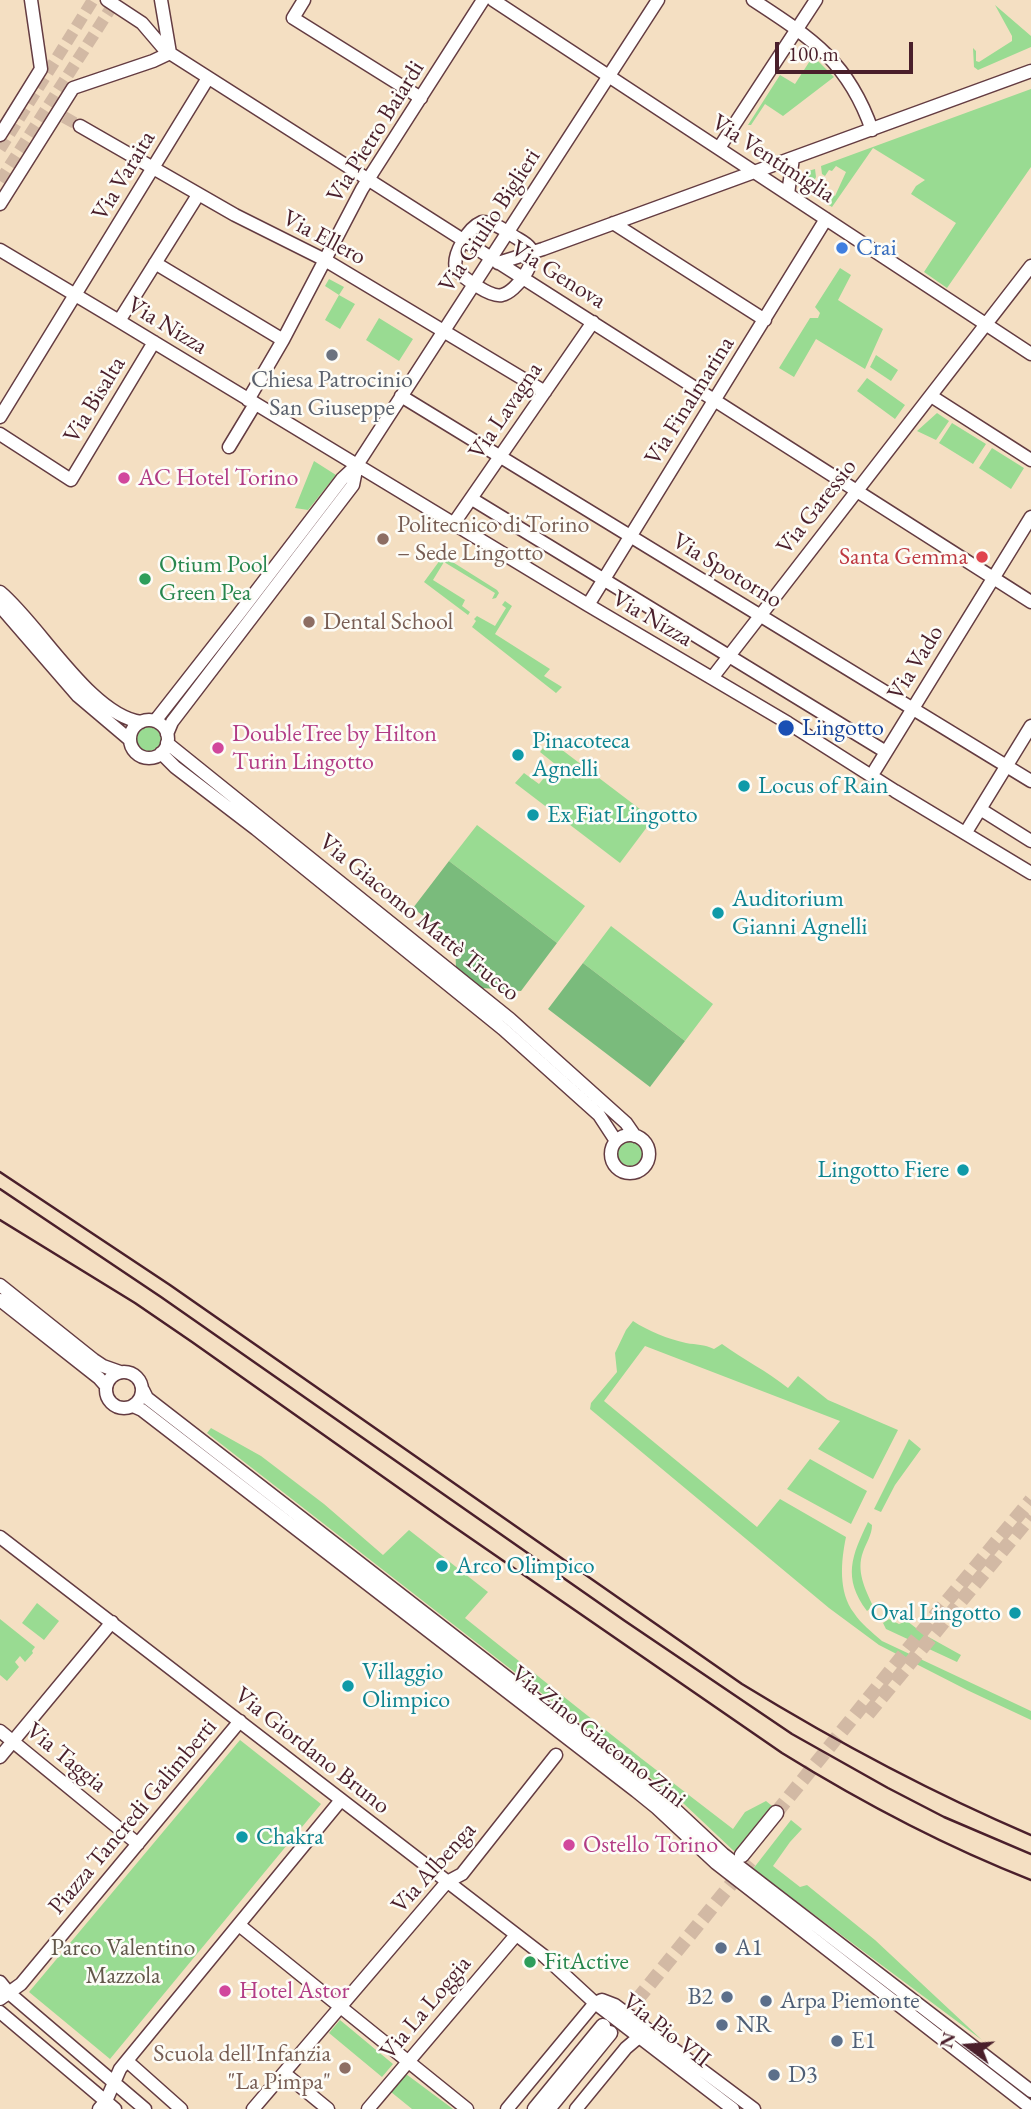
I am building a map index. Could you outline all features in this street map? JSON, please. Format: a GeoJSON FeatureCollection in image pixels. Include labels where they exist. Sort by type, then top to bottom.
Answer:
{"type":"FeatureCollection","features":[{"type":"Feature","properties":{"kind":"main road"},"geometry":{"type":"LineString","coordinates":[[746,1858],[780,1816]]}},
{"type":"Feature","properties":{"kind":"main road"},"geometry":{"type":"LineString","coordinates":[[535,2109],[606,2029],[548,2109]]}},
{"type":"Feature","properties":{"kind":"street"},"geometry":{"type":"LineString","coordinates":[[0,135],[41,69],[31,0]]}},
{"type":"Feature","properties":{"kind":"street","name":"Via Genova"},"geometry":{"type":"LineString","coordinates":[[107,0],[142,23],[160,46],[208,78],[1031,602]]}},
{"type":"Feature","properties":{"kind":"street"},"geometry":{"type":"LineString","coordinates":[[0,204],[61,115],[73,88],[170,53],[161,0]]}},
{"type":"Feature","properties":{"kind":"street"},"geometry":{"type":"LineString","coordinates":[[304,0],[293,18],[421,98]]}},
{"type":"Feature","properties":{"kind":"street","name":"Via Pietro Baiardi"},"geometry":{"type":"LineString","coordinates":[[229,447],[368,180],[483,0]]}},
{"type":"Feature","properties":{"kind":"street","name":"Via Ventimiglia"},"geometry":{"type":"LineString","coordinates":[[493,0],[1031,354]]}},
{"type":"Feature","properties":{"kind":"street","name":"Via Giulio Biglieri"},"geometry":{"type":"LineString","coordinates":[[357,465],[475,284],[495,261],[507,232],[658,0]]}},
{"type":"Feature","properties":{"kind":"street"},"geometry":{"type":"LineString","coordinates":[[753,0],[819,45],[842,70],[860,98],[872,130]]}},
{"type":"Feature","properties":{"kind":"street"},"geometry":{"type":"LineString","coordinates":[[719,148],[816,0]]}},
{"type":"Feature","properties":{"kind":"street"},"geometry":{"type":"LineString","coordinates":[[495,261],[532,253],[1031,71]]}},
{"type":"Feature","properties":{"kind":"street","name":"Via Varaita"},"geometry":{"type":"LineString","coordinates":[[0,417],[208,78]]}},
{"type":"Feature","properties":{"kind":"street","name":"Via Ellero"},"geometry":{"type":"LineString","coordinates":[[80,126],[198,195],[325,260],[545,392]]}},
{"type":"Feature","properties":{"kind":"street"},"geometry":{"type":"LineString","coordinates":[[788,194],[793,158]]}},
{"type":"Feature","properties":{"kind":"street"},"geometry":{"type":"LineString","coordinates":[[119,321],[198,195]]}},
{"type":"Feature","properties":{"kind":"street","name":"Via Finalmarina"},"geometry":{"type":"LineString","coordinates":[[588,606],[826,219]]}},
{"type":"Feature","properties":{"kind":"street"},"geometry":{"type":"LineString","coordinates":[[489,222],[507,232],[528,246],[532,253],[531,263],[513,289],[500,296],[475,284],[456,269],[454,262],[475,225],[489,222]]}},
{"type":"Feature","properties":{"kind":"street"},"geometry":{"type":"LineString","coordinates":[[613,223],[765,320]]}},
{"type":"Feature","properties":{"kind":"street","name":"Via Nizza"},"geometry":{"type":"LineString","coordinates":[[0,250],[1031,873]]}},
{"type":"Feature","properties":{"kind":"street"},"geometry":{"type":"LineString","coordinates":[[155,263],[283,341]]}},
{"type":"Feature","properties":{"kind":"street","name":"Via Garessio"},"geometry":{"type":"LineString","coordinates":[[712,678],[1031,266]]}},
{"type":"Feature","properties":{"kind":"street","name":"Via Lavagna"},"geometry":{"type":"LineString","coordinates":[[454,523],[593,322]]}},
{"type":"Feature","properties":{"kind":"street","name":"Via Bisalta"},"geometry":{"type":"LineString","coordinates":[[0,434],[71,480],[154,342]]}},
{"type":"Feature","properties":{"kind":"street"},"geometry":{"type":"LineString","coordinates":[[931,396],[1031,460]]}},
{"type":"Feature","properties":{"kind":"street","name":"Via Spotorno"},"geometry":{"type":"LineString","coordinates":[[401,397],[1031,781]]}},
{"type":"Feature","properties":{"kind":"street"},"geometry":{"type":"LineString","coordinates":[[155,721],[342,478],[357,465]]}},
{"type":"Feature","properties":{"kind":"street"},"geometry":{"type":"LineString","coordinates":[[0,606],[78,696],[130,740],[135,751],[142,757],[154,757],[165,744],[172,722],[353,485],[357,465]]}},
{"type":"Feature","properties":{"kind":"street"},"geometry":{"type":"LineString","coordinates":[[472,499],[886,752]]}},
{"type":"Feature","properties":{"kind":"street"},"geometry":{"type":"LineString","coordinates":[[993,578],[1031,517]]}},
{"type":"Feature","properties":{"kind":"street","name":"Via Vado"},"geometry":{"type":"LineString","coordinates":[[875,770],[993,578]]}},
{"type":"Feature","properties":{"kind":"street"},"geometry":{"type":"LineString","coordinates":[[0,592],[86,688],[123,717],[141,722],[155,721],[164,728],[165,744]]}},
{"type":"Feature","properties":{"kind":"street"},"geometry":{"type":"LineString","coordinates":[[130,740],[132,730],[141,722]]}},
{"type":"Feature","properties":{"kind":"street"},"geometry":{"type":"LineString","coordinates":[[966,832],[1031,726]]}},
{"type":"Feature","properties":{"kind":"street","name":"Via Giacomo Mattè Trucco"},"geometry":{"type":"LineString","coordinates":[[165,744],[510,1019],[626,1123],[635,1136]]}},
{"type":"Feature","properties":{"kind":"street","name":"Via Giacomo Mattè Trucco"},"geometry":{"type":"LineString","coordinates":[[165,744],[174,767],[256,829],[503,1029],[599,1115],[616,1141]]}},
{"type":"Feature","properties":{"kind":"street"},"geometry":{"type":"LineString","coordinates":[[980,809],[1031,841]]}},
{"type":"Feature","properties":{"kind":"street"},"geometry":{"type":"LineString","coordinates":[[625,1136],[635,1136],[645,1143],[648,1152],[644,1166],[634,1172],[621,1171],[613,1163],[611,1154],[616,1141],[625,1136]]}},
{"type":"Feature","properties":{"kind":"street"},"geometry":{"type":"LineString","coordinates":[[0,1285],[94,1360],[120,1372],[135,1375],[141,1381],[143,1390],[141,1398],[133,1406],[123,1408],[114,1404],[107,1396],[106,1386],[111,1377],[120,1372]]}},
{"type":"Feature","properties":{"kind":"street"},"geometry":{"type":"LineString","coordinates":[[0,1300],[106,1386]]}},
{"type":"Feature","properties":{"kind":"street","name":"Via Zino Giacomo Zini"},"geometry":{"type":"LineString","coordinates":[[143,1390],[147,1398],[664,1799],[723,1854],[1031,2091]]}},
{"type":"Feature","properties":{"kind":"street","name":"Via Zino Giacomo Zini"},"geometry":{"type":"LineString","coordinates":[[133,1406],[142,1410],[636,1791],[716,1863],[1031,2108]]}},
{"type":"Feature","properties":{"kind":"street","name":"Via Giordano Bruno"},"geometry":{"type":"LineString","coordinates":[[0,1537],[544,1956],[595,2003]]}},
{"type":"Feature","properties":{"kind":"street"},"geometry":{"type":"LineString","coordinates":[[0,1757],[112,1622]]}},
{"type":"Feature","properties":{"kind":"street","name":"Piazza Tancredi Galimberti"},"geometry":{"type":"LineString","coordinates":[[4,1996],[22,1984],[240,1721]]}},
{"type":"Feature","properties":{"kind":"street","name":"Via Taggia"},"geometry":{"type":"LineString","coordinates":[[0,1731],[138,1843]]}},
{"type":"Feature","properties":{"kind":"street","name":"Via Albenga"},"geometry":{"type":"LineString","coordinates":[[253,2109],[447,1882],[462,1874],[556,1755]]}},
{"type":"Feature","properties":{"kind":"street"},"geometry":{"type":"LineString","coordinates":[[0,2012],[107,2106],[114,2082],[125,2064],[341,1800]]}},
{"type":"Feature","properties":{"kind":"street"},"geometry":{"type":"LineString","coordinates":[[239,1925],[467,2109]]}},
{"type":"Feature","properties":{"kind":"street","name":"Via La Loggia"},"geometry":{"type":"LineString","coordinates":[[368,2109],[516,1935]]}},
{"type":"Feature","properties":{"kind":"street"},"geometry":{"type":"LineString","coordinates":[[0,1982],[4,1996],[145,2109]]}},
{"type":"Feature","properties":{"kind":"street","name":"Via Pio VII"},"geometry":{"type":"LineString","coordinates":[[733,2109],[595,2003],[602,2000],[615,2005],[754,2109]]}},
{"type":"Feature","properties":{"kind":"street"},"geometry":{"type":"LineString","coordinates":[[507,2109],[595,2003]]}},
{"type":"Feature","properties":{"kind":"street"},"geometry":{"type":"LineString","coordinates":[[576,2109],[626,2048],[639,2037]]}},
{"type":"Feature","properties":{"kind":"street"},"geometry":{"type":"LineString","coordinates":[[125,2064],[181,2109]]}},
{"type":"Feature","properties":{"kind":"street"},"geometry":{"type":"LineString","coordinates":[[284,2073],[328,2109]]}},
{"type":"Feature","properties":{"kind":"green space"},"geometry":{"type":"Polygon","coordinates":[[[995,5],[1031,36],[1031,47],[978,70],[974,67],[973,48],[976,51],[976,61],[979,62],[1012,41],[1012,36],[995,5]]]}},
{"type":"Feature","properties":{"kind":"green space"},"geometry":{"type":"Polygon","coordinates":[[[813,56],[834,77],[783,116],[765,104],[751,125],[748,125],[780,75],[795,84],[813,56]]]}},
{"type":"Feature","properties":{"kind":"green space"},"geometry":{"type":"Polygon","coordinates":[[[1031,89],[1031,167],[947,288],[924,272],[956,223],[911,194],[916,186],[925,180],[873,148],[832,207],[803,189],[805,172],[815,169],[816,177],[813,183],[835,196],[846,172],[836,166],[825,176],[821,166],[1031,89]]]}},
{"type":"Feature","properties":{"kind":"green space"},"geometry":{"type":"Polygon","coordinates":[[[840,268],[851,275],[838,300],[883,329],[865,369],[816,339],[794,377],[779,368],[810,318],[818,318],[820,313],[815,307],[840,268]]]}},
{"type":"Feature","properties":{"kind":"green space"},"geometry":{"type":"Polygon","coordinates":[[[329,279],[344,287],[339,295],[325,286],[329,279]]]}},
{"type":"Feature","properties":{"kind":"green space"},"geometry":{"type":"Polygon","coordinates":[[[339,295],[355,304],[340,329],[325,320],[339,295]]]}},
{"type":"Feature","properties":{"kind":"green space"},"geometry":{"type":"Polygon","coordinates":[[[379,318],[413,339],[399,361],[366,340],[379,318]]]}},
{"type":"Feature","properties":{"kind":"green space"},"geometry":{"type":"Polygon","coordinates":[[[876,355],[898,370],[891,381],[870,367],[876,355]]]}},
{"type":"Feature","properties":{"kind":"green space"},"geometry":{"type":"Polygon","coordinates":[[[867,378],[905,405],[895,419],[857,391],[867,378]]]}},
{"type":"Feature","properties":{"kind":"green space"},"geometry":{"type":"Polygon","coordinates":[[[937,413],[949,421],[936,440],[917,431],[937,413]]]}},
{"type":"Feature","properties":{"kind":"green space"},"geometry":{"type":"Polygon","coordinates":[[[952,423],[986,444],[973,464],[939,443],[952,423]]]}},
{"type":"Feature","properties":{"kind":"green space"},"geometry":{"type":"Polygon","coordinates":[[[992,448],[1024,468],[1011,489],[979,468],[992,448]]]}},
{"type":"Feature","properties":{"kind":"green space"},"geometry":{"type":"Polygon","coordinates":[[[314,461],[336,475],[308,510],[295,508],[314,461]]]}},
{"type":"Feature","properties":{"kind":"green space"},"geometry":{"type":"Polygon","coordinates":[[[443,556],[497,590],[499,593],[496,598],[492,599],[495,593],[444,562],[433,580],[465,600],[462,606],[470,612],[468,615],[424,582],[443,556]]]}},
{"type":"Feature","properties":{"kind":"green space"},"geometry":{"type":"Polygon","coordinates":[[[505,601],[512,606],[495,634],[550,669],[544,676],[562,687],[556,693],[472,627],[477,616],[495,626],[506,608],[502,605],[505,601]]]}},
{"type":"Feature","properties":{"kind":"green space"},"geometry":{"type":"Polygon","coordinates":[[[149,727],[158,730],[161,739],[158,748],[149,751],[140,748],[137,739],[140,730],[149,727]]]}},
{"type":"Feature","properties":{"kind":"green space"},"geometry":{"type":"Polygon","coordinates":[[[549,740],[653,819],[620,863],[515,783],[524,773],[539,784],[555,764],[540,752],[549,740]]]}},
{"type":"Feature","properties":{"kind":"green space"},"geometry":{"type":"Polygon","coordinates":[[[477,825],[585,906],[557,943],[449,861],[477,825]]]}},
{"type":"Feature","properties":{"kind":"green space"},"geometry":{"type":"Polygon","coordinates":[[[449,861],[557,943],[521,991],[482,988],[456,968],[455,941],[413,908],[449,861]]]}},
{"type":"Feature","properties":{"kind":"green space"},"geometry":{"type":"Polygon","coordinates":[[[611,926],[713,1004],[685,1041],[583,963],[611,926]]]}},
{"type":"Feature","properties":{"kind":"green space"},"geometry":{"type":"Polygon","coordinates":[[[583,963],[685,1041],[650,1087],[548,1009],[583,963]]]}},
{"type":"Feature","properties":{"kind":"green space"},"geometry":{"type":"Polygon","coordinates":[[[629,1140],[639,1144],[643,1154],[639,1164],[629,1168],[619,1164],[615,1154],[619,1144],[629,1140]]]}},
{"type":"Feature","properties":{"kind":"green space"},"geometry":{"type":"Polygon","coordinates":[[[633,1321],[665,1337],[686,1343],[714,1349],[722,1344],[788,1388],[798,1376],[828,1400],[898,1430],[873,1479],[818,1449],[840,1421],[645,1346],[604,1401],[757,1527],[780,1499],[846,1537],[842,1566],[843,1586],[849,1605],[863,1624],[882,1641],[1031,1711],[1031,1720],[879,1645],[829,1608],[590,1409],[591,1403],[617,1372],[615,1353],[633,1321]]]}},
{"type":"Feature","properties":{"kind":"green space"},"geometry":{"type":"Polygon","coordinates":[[[211,1428],[261,1456],[324,1504],[383,1555],[409,1530],[488,1592],[465,1618],[733,1829],[745,1812],[766,1801],[777,1810],[736,1853],[683,1803],[207,1433],[211,1428]]]}},
{"type":"Feature","properties":{"kind":"green space"},"geometry":{"type":"Polygon","coordinates":[[[909,1439],[921,1449],[895,1485],[881,1512],[874,1509],[909,1439]]]}},
{"type":"Feature","properties":{"kind":"green space"},"geometry":{"type":"Polygon","coordinates":[[[810,1459],[867,1491],[851,1524],[787,1489],[810,1459]]]}},
{"type":"Feature","properties":{"kind":"green space"},"geometry":{"type":"Polygon","coordinates":[[[868,1522],[872,1529],[860,1566],[864,1586],[873,1606],[867,1611],[854,1588],[852,1566],[868,1522]]]}},
{"type":"Feature","properties":{"kind":"green space"},"geometry":{"type":"Polygon","coordinates":[[[37,1603],[59,1621],[44,1640],[22,1623],[37,1603]]]}},
{"type":"Feature","properties":{"kind":"green space"},"geometry":{"type":"Polygon","coordinates":[[[0,1619],[35,1647],[25,1662],[20,1656],[15,1662],[19,1667],[7,1681],[0,1675],[0,1619]]]}},
{"type":"Feature","properties":{"kind":"green space"},"geometry":{"type":"Polygon","coordinates":[[[889,1619],[899,1624],[907,1621],[925,1635],[961,1655],[957,1662],[886,1629],[883,1623],[889,1619]]]}},
{"type":"Feature","properties":{"kind":"green space","name":"Parco Valentino Mazzola"},"geometry":{"type":"Polygon","coordinates":[[[240,1740],[321,1804],[110,2059],[29,1992],[240,1740]]]}},
{"type":"Feature","properties":{"kind":"green space"},"geometry":{"type":"Polygon","coordinates":[[[791,1820],[802,1829],[773,1866],[800,1887],[807,1885],[875,1940],[982,2040],[753,1869],[791,1820]]]}},
{"type":"Feature","properties":{"kind":"green space"},"geometry":{"type":"Polygon","coordinates":[[[340,2020],[393,2064],[382,2077],[329,2033],[340,2020]]]}},
{"type":"Feature","properties":{"kind":"green space"},"geometry":{"type":"Polygon","coordinates":[[[406,2074],[453,2109],[412,2109],[391,2092],[406,2074]]]}},
{"type":"Feature","properties":{"kind":"tunnel"},"geometry":{"type":"LineString","coordinates":[[0,149],[93,0]]}},
{"type":"Feature","properties":{"kind":"tunnel"},"geometry":{"type":"LineString","coordinates":[[0,181],[116,0]]}},
{"type":"Feature","properties":{"kind":"tunnel"},"geometry":{"type":"LineString","coordinates":[[64,117],[80,126]]}},
{"type":"Feature","properties":{"kind":"tunnel"},"geometry":{"type":"LineString","coordinates":[[776,1813],[1031,1500]]}},
{"type":"Feature","properties":{"kind":"tunnel"},"geometry":{"type":"LineString","coordinates":[[868,1714],[1031,1516]]}},
{"type":"Feature","properties":{"kind":"tunnel"},"geometry":{"type":"LineString","coordinates":[[610,2033],[750,1861]]}},
{"type":"Feature","properties":{"kind":"railway"},"geometry":{"type":"LineString","coordinates":[[0,1172],[170,1285],[742,1684],[884,1765],[1031,1835]]}},
{"type":"Feature","properties":{"kind":"railway"},"geometry":{"type":"LineString","coordinates":[[0,1189],[161,1297],[625,1621],[792,1734],[944,1817],[1031,1854]]}},
{"type":"Feature","properties":{"kind":"railway"},"geometry":{"type":"LineString","coordinates":[[0,1220],[135,1303],[782,1753],[903,1822],[966,1853],[1031,1880]]}},
{"type":"Feature","properties":{"kind":"place","name":"Crai"},"geometry":{"type":"Point","coordinates":[842,248]}},
{"type":"Feature","properties":{"kind":"place","name":"Chiesa Patrocinio San Giuseppe"},"geometry":{"type":"Point","coordinates":[332,355]}},
{"type":"Feature","properties":{"kind":"place","name":"AC Hotel Torino"},"geometry":{"type":"Point","coordinates":[124,478]}},
{"type":"Feature","properties":{"kind":"place","name":"Politecnico di Torino – Sede Lingotto"},"geometry":{"type":"Point","coordinates":[383,539]}},
{"type":"Feature","properties":{"kind":"place","name":"Santa Gemma"},"geometry":{"type":"Point","coordinates":[982,557]}},
{"type":"Feature","properties":{"kind":"place","name":"Otium Pool Green Pea"},"geometry":{"type":"Point","coordinates":[145,579]}},
{"type":"Feature","properties":{"kind":"place","name":"Dental School"},"geometry":{"type":"Point","coordinates":[309,622]}},
{"type":"Feature","properties":{"kind":"place","name":"Lingotto"},"geometry":{"type":"Point","coordinates":[786,728]}},
{"type":"Feature","properties":{"kind":"place","name":"DoubleTree by Hilton Turin Lingotto"},"geometry":{"type":"Point","coordinates":[218,748]}},
{"type":"Feature","properties":{"kind":"place","name":"Pinacoteca Agnelli"},"geometry":{"type":"Point","coordinates":[518,755]}},
{"type":"Feature","properties":{"kind":"place","name":"Locus of Rain"},"geometry":{"type":"Point","coordinates":[744,786]}},
{"type":"Feature","properties":{"kind":"place","name":"Ex Fiat Lingotto"},"geometry":{"type":"Point","coordinates":[533,815]}},
{"type":"Feature","properties":{"kind":"place","name":"Auditorium Gianni Agnelli"},"geometry":{"type":"Point","coordinates":[718,913]}},
{"type":"Feature","properties":{"kind":"place","name":"Lingotto Fiere"},"geometry":{"type":"Point","coordinates":[963,1170]}},
{"type":"Feature","properties":{"kind":"place","name":"Arco Olimpico"},"geometry":{"type":"Point","coordinates":[442,1566]}},
{"type":"Feature","properties":{"kind":"place","name":"Oval Lingotto"},"geometry":{"type":"Point","coordinates":[1015,1613]}},
{"type":"Feature","properties":{"kind":"place","name":"Villaggio Olimpico"},"geometry":{"type":"Point","coordinates":[348,1686]}},
{"type":"Feature","properties":{"kind":"place","name":"Chakra"},"geometry":{"type":"Point","coordinates":[242,1837]}},
{"type":"Feature","properties":{"kind":"place","name":"Ostello Torino"},"geometry":{"type":"Point","coordinates":[569,1845]}},
{"type":"Feature","properties":{"kind":"place","name":"A1"},"geometry":{"type":"Point","coordinates":[721,1948]}},
{"type":"Feature","properties":{"kind":"place","name":"FitActive"},"geometry":{"type":"Point","coordinates":[530,1962]}},
{"type":"Feature","properties":{"kind":"place","name":"Hotel Astor"},"geometry":{"type":"Point","coordinates":[225,1991]}},
{"type":"Feature","properties":{"kind":"place","name":"B2"},"geometry":{"type":"Point","coordinates":[727,1997]}},
{"type":"Feature","properties":{"kind":"place","name":"Arpa Piemonte"},"geometry":{"type":"Point","coordinates":[766,2001]}},
{"type":"Feature","properties":{"kind":"place","name":"NR"},"geometry":{"type":"Point","coordinates":[722,2025]}},
{"type":"Feature","properties":{"kind":"place","name":"E1"},"geometry":{"type":"Point","coordinates":[837,2041]}},
{"type":"Feature","properties":{"kind":"place","name":"Scuola dell'Infanzia \"La Pimpa\""},"geometry":{"type":"Point","coordinates":[345,2068]}},
{"type":"Feature","properties":{"kind":"place","name":"D3"},"geometry":{"type":"Point","coordinates":[774,2075]}}]}
